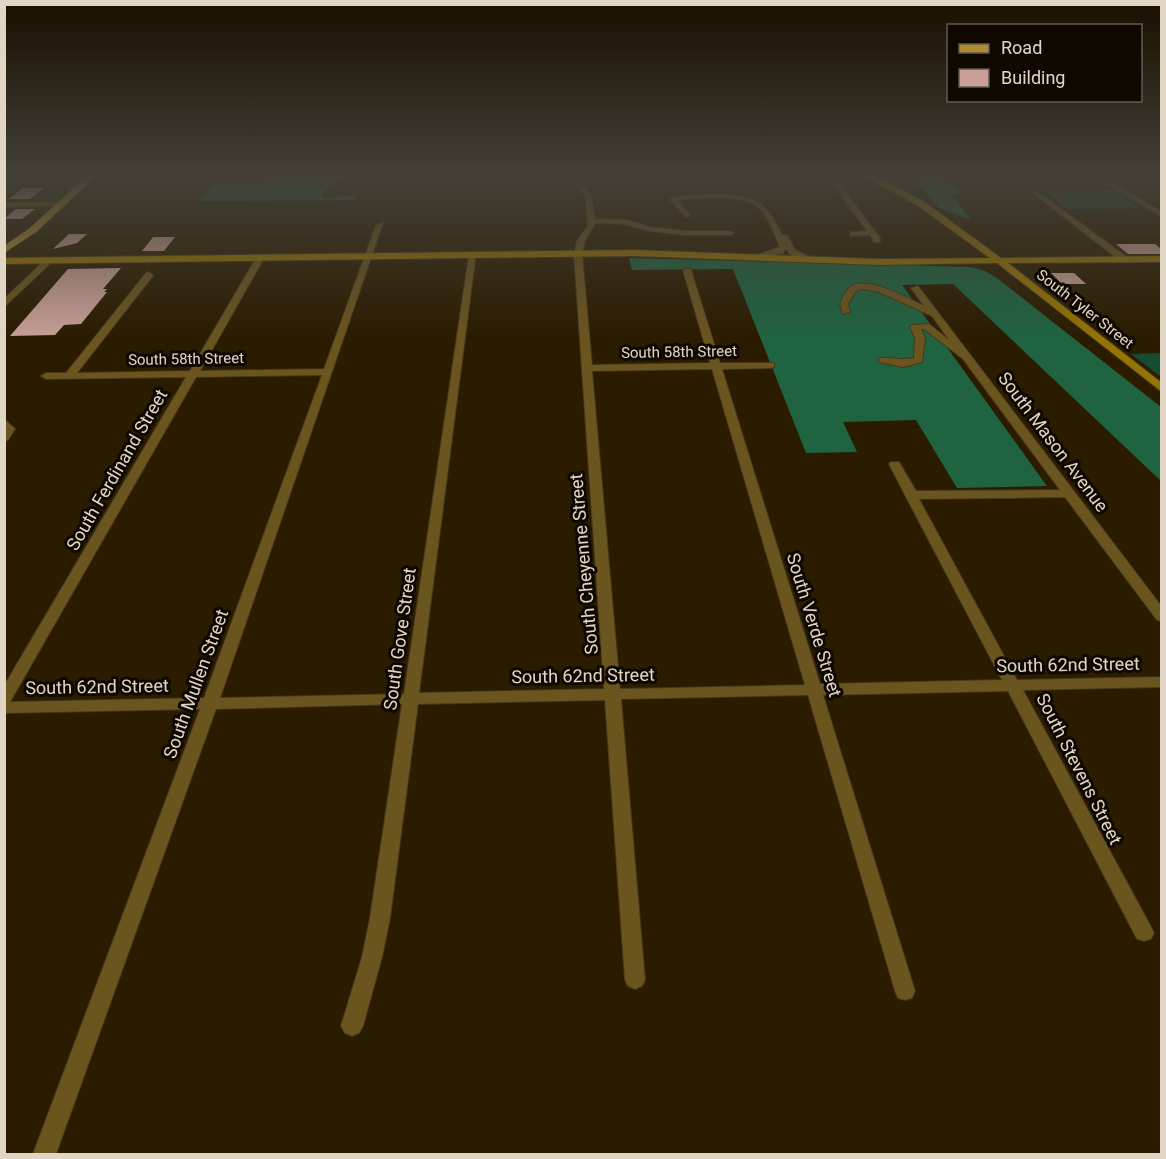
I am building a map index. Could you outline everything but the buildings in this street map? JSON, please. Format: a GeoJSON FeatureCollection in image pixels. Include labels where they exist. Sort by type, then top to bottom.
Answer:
{"type":"FeatureCollection","features":[{"type":"Feature","properties":{"kind":"main road"},"geometry":{"type":"LineString","coordinates":[[4,250],[33,230]]}},
{"type":"Feature","properties":{"kind":"main road","name":"South Tyler Street"},"geometry":{"type":"LineString","coordinates":[[958,230],[1161,389]]}},
{"type":"Feature","properties":{"kind":"main road"},"geometry":{"type":"LineString","coordinates":[[4,261],[578,254],[673,254],[1000,262],[1161,259]]}},
{"type":"Feature","properties":{"kind":"street","name":"South Mullen Street"},"geometry":{"type":"LineString","coordinates":[[44,1155],[210,704],[378,230]]}},
{"type":"Feature","properties":{"kind":"street"},"geometry":{"type":"LineString","coordinates":[[578,254],[578,245],[589,230]]}},
{"type":"Feature","properties":{"kind":"street"},"geometry":{"type":"LineString","coordinates":[[660,230],[689,234],[729,233]]}},
{"type":"Feature","properties":{"kind":"street"},"geometry":{"type":"LineString","coordinates":[[760,257],[784,249],[776,230]]}},
{"type":"Feature","properties":{"kind":"street"},"geometry":{"type":"LineString","coordinates":[[778,230],[792,252],[807,259]]}},
{"type":"Feature","properties":{"kind":"street"},"geometry":{"type":"LineString","coordinates":[[853,234],[875,237],[870,230]]}},
{"type":"Feature","properties":{"kind":"street"},"geometry":{"type":"LineString","coordinates":[[1085,230],[1125,260]]}},
{"type":"Feature","properties":{"kind":"street","name":"South Cheyenne Street"},"geometry":{"type":"LineString","coordinates":[[578,254],[635,980]]}},
{"type":"Feature","properties":{"kind":"street","name":"South Gove Street"},"geometry":{"type":"LineString","coordinates":[[352,1026],[372,957],[380,918],[473,255]]}},
{"type":"Feature","properties":{"kind":"street","name":"South Ferdinand Street"},"geometry":{"type":"LineString","coordinates":[[4,700],[260,258]]}},
{"type":"Feature","properties":{"kind":"street"},"geometry":{"type":"LineString","coordinates":[[4,304],[50,260]]}},
{"type":"Feature","properties":{"kind":"street","name":"South Verde Street"},"geometry":{"type":"LineString","coordinates":[[687,270],[905,991]]}},
{"type":"Feature","properties":{"kind":"street"},"geometry":{"type":"LineString","coordinates":[[69,376],[149,275]]}},
{"type":"Feature","properties":{"kind":"street"},"geometry":{"type":"LineString","coordinates":[[846,312],[844,303],[851,291],[862,286],[880,290],[935,315]]}},
{"type":"Feature","properties":{"kind":"street","name":"South Mason Avenue"},"geometry":{"type":"LineString","coordinates":[[915,288],[1161,617]]}},
{"type":"Feature","properties":{"kind":"street"},"geometry":{"type":"LineString","coordinates":[[882,360],[903,364],[919,360],[920,338],[915,327],[921,325],[970,361]]}},
{"type":"Feature","properties":{"kind":"street","name":"South 58th Street"},"geometry":{"type":"LineString","coordinates":[[587,368],[771,366]]}},
{"type":"Feature","properties":{"kind":"street","name":"South 58th Street"},"geometry":{"type":"LineString","coordinates":[[46,376],[327,372]]}},
{"type":"Feature","properties":{"kind":"street"},"geometry":{"type":"LineString","coordinates":[[4,422],[10,429],[4,438]]}},
{"type":"Feature","properties":{"kind":"street","name":"South Stevens Street"},"geometry":{"type":"LineString","coordinates":[[895,464],[1123,898],[1144,933]]}},
{"type":"Feature","properties":{"kind":"street"},"geometry":{"type":"LineString","coordinates":[[911,495],[1069,493]]}},
{"type":"Feature","properties":{"kind":"street","name":"South 62nd Street"},"geometry":{"type":"LineString","coordinates":[[4,708],[1161,682]]}},
{"type":"Feature","properties":{"kind":"green space"},"geometry":{"type":"Polygon","coordinates":[[[629,258],[971,267],[985,271],[1161,407],[1161,481],[953,284],[902,285],[1047,486],[957,488],[916,420],[843,422],[857,452],[806,453],[733,269],[632,270],[629,258]]]}},
{"type":"Feature","properties":{"kind":"green space"},"geometry":{"type":"Polygon","coordinates":[[[1161,353],[1161,377],[1131,354],[1161,353]]]}}]}
